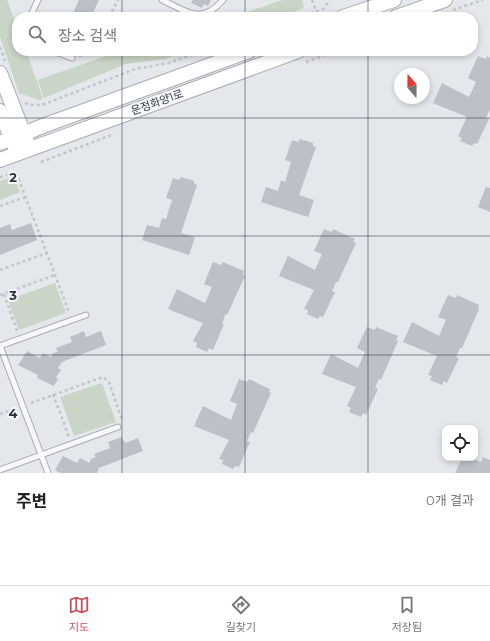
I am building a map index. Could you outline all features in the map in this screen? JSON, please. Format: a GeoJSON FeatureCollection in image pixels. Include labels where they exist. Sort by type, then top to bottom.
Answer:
{"type":"FeatureCollection","features":[{"type":"Feature","properties":{"kind":"street"},"geometry":{"type":"LineString","coordinates":[[358,12],[394,0]]}},
{"type":"Feature","properties":{"kind":"street"},"geometry":{"type":"LineString","coordinates":[[419,12],[446,6]]}},
{"type":"Feature","properties":{"kind":"street"},"geometry":{"type":"LineString","coordinates":[[12,138],[235,56]]}},
{"type":"Feature","properties":{"kind":"street","name":"운정화양1로"},"geometry":{"type":"LineString","coordinates":[[0,160],[284,56]]}},
{"type":"Feature","properties":{"kind":"street"},"geometry":{"type":"LineString","coordinates":[[0,74],[12,138]]}},
{"type":"Feature","properties":{"kind":"street"},"geometry":{"type":"LineString","coordinates":[[0,111],[12,138],[23,151]]}},
{"type":"Feature","properties":{"kind":"lane"},"geometry":{"type":"LineString","coordinates":[[32,12],[38,0]]}},
{"type":"Feature","properties":{"kind":"lane"},"geometry":{"type":"LineString","coordinates":[[162,0],[189,12]]}},
{"type":"Feature","properties":{"kind":"lane"},"geometry":{"type":"LineString","coordinates":[[209,12],[216,8],[223,0]]}},
{"type":"Feature","properties":{"kind":"lane"},"geometry":{"type":"LineString","coordinates":[[67,56],[72,58]]}},
{"type":"Feature","properties":{"kind":"lane"},"geometry":{"type":"LineString","coordinates":[[48,473],[0,346],[86,315]]}},
{"type":"Feature","properties":{"kind":"lane"},"geometry":{"type":"LineString","coordinates":[[0,470],[118,427]]}},
{"type":"Feature","properties":{"kind":"path"},"geometry":{"type":"LineString","coordinates":[[112,12],[118,0]]}},
{"type":"Feature","properties":{"kind":"path"},"geometry":{"type":"LineString","coordinates":[[312,0],[316,11]]}},
{"type":"Feature","properties":{"kind":"path"},"geometry":{"type":"LineString","coordinates":[[313,12],[328,5],[330,0]]}},
{"type":"Feature","properties":{"kind":"path"},"geometry":{"type":"LineString","coordinates":[[446,6],[483,0]]}},
{"type":"Feature","properties":{"kind":"path"},"geometry":{"type":"LineString","coordinates":[[72,58],[80,56]]}},
{"type":"Feature","properties":{"kind":"path"},"geometry":{"type":"LineString","coordinates":[[22,102],[30,105],[42,105],[135,69],[169,63],[189,56]]}},
{"type":"Feature","properties":{"kind":"path"},"geometry":{"type":"LineString","coordinates":[[0,178],[16,172],[72,320]]}},
{"type":"Feature","properties":{"kind":"path"},"geometry":{"type":"LineString","coordinates":[[0,206],[26,197]]}},
{"type":"Feature","properties":{"kind":"path"},"geometry":{"type":"LineString","coordinates":[[0,270],[47,253]]}},
{"type":"Feature","properties":{"kind":"path"},"geometry":{"type":"LineString","coordinates":[[0,295],[55,275]]}},
{"type":"Feature","properties":{"kind":"path"},"geometry":{"type":"LineString","coordinates":[[4,294],[20,339]]}},
{"type":"Feature","properties":{"kind":"path"},"geometry":{"type":"LineString","coordinates":[[0,414],[103,377],[109,382],[121,418],[122,422],[118,427]]}},
{"type":"Feature","properties":{"kind":"path"},"geometry":{"type":"LineString","coordinates":[[54,394],[72,444]]}},
{"type":"Feature","properties":{"kind":"green space"},"geometry":{"type":"Polygon","coordinates":[[[0,0],[7,0],[12,14],[12,56],[28,56],[43,99],[39,100],[19,93],[0,37],[0,0]]]}},
{"type":"Feature","properties":{"kind":"green space"},"geometry":{"type":"Polygon","coordinates":[[[282,0],[302,0],[304,8],[293,12],[247,12],[282,0]]]}},
{"type":"Feature","properties":{"kind":"green space"},"geometry":{"type":"Polygon","coordinates":[[[106,56],[173,56],[165,59],[126,64],[44,98],[38,80],[106,56]]]}},
{"type":"Feature","properties":{"kind":"green space"},"geometry":{"type":"Polygon","coordinates":[[[14,176],[20,192],[0,200],[0,181],[14,176]]]}},
{"type":"Feature","properties":{"kind":"green space"},"geometry":{"type":"Polygon","coordinates":[[[55,283],[66,313],[19,330],[8,300],[55,283]]]}},
{"type":"Feature","properties":{"kind":"green space"},"geometry":{"type":"Polygon","coordinates":[[[102,383],[116,422],[74,436],[60,397],[102,383]]]}},
{"type":"Feature","properties":{"kind":"building"},"geometry":{"type":"Polygon","coordinates":[[[79,0],[99,0],[93,12],[73,12],[79,0]]]}},
{"type":"Feature","properties":{"kind":"building"},"geometry":{"type":"Polygon","coordinates":[[[193,0],[211,0],[208,6],[204,4],[202,8],[191,3],[193,0]]]}},
{"type":"Feature","properties":{"kind":"building"},"geometry":{"type":"Polygon","coordinates":[[[478,56],[486,59],[487,56],[490,58],[490,109],[486,118],[489,119],[477,144],[474,143],[472,146],[460,141],[462,138],[458,136],[467,117],[433,103],[442,83],[469,97],[476,82],[468,78],[478,56]]]}},
{"type":"Feature","properties":{"kind":"building"},"geometry":{"type":"Polygon","coordinates":[[[300,139],[313,143],[313,146],[316,147],[299,195],[314,200],[308,217],[261,202],[266,187],[278,191],[281,180],[285,182],[291,162],[285,160],[292,140],[298,142],[300,139]]]}},
{"type":"Feature","properties":{"kind":"building"},"geometry":{"type":"Polygon","coordinates":[[[181,177],[194,181],[194,184],[197,185],[181,233],[195,237],[189,255],[142,240],[147,225],[159,228],[162,218],[166,219],[172,200],[166,198],[173,178],[179,180],[181,177]]]}},
{"type":"Feature","properties":{"kind":"building"},"geometry":{"type":"Polygon","coordinates":[[[486,187],[490,188],[490,212],[478,207],[486,187]]]}},
{"type":"Feature","properties":{"kind":"building"},"geometry":{"type":"Polygon","coordinates":[[[31,223],[37,240],[0,255],[0,228],[10,224],[12,230],[31,223]]]}},
{"type":"Feature","properties":{"kind":"building"},"geometry":{"type":"Polygon","coordinates":[[[324,229],[332,232],[333,229],[355,239],[353,242],[356,243],[338,282],[336,282],[332,291],[335,292],[323,317],[320,316],[318,319],[307,314],[308,310],[304,309],[314,290],[279,276],[288,256],[315,270],[322,254],[314,251],[324,229]]]}},
{"type":"Feature","properties":{"kind":"building"},"geometry":{"type":"Polygon","coordinates":[[[213,262],[221,265],[223,262],[244,271],[243,275],[245,276],[227,315],[225,315],[222,324],[224,324],[213,350],[209,348],[207,352],[196,347],[197,343],[193,341],[203,323],[168,309],[177,289],[205,303],[212,287],[204,284],[213,262]]]}},
{"type":"Feature","properties":{"kind":"building"},"geometry":{"type":"Polygon","coordinates":[[[448,295],[456,298],[457,295],[479,305],[479,309],[462,348],[460,348],[456,357],[459,358],[447,383],[444,381],[442,385],[430,380],[432,376],[428,375],[437,356],[403,342],[412,322],[439,336],[446,320],[438,317],[448,295]]]}},
{"type":"Feature","properties":{"kind":"building"},"geometry":{"type":"Polygon","coordinates":[[[367,327],[375,330],[376,327],[398,336],[396,340],[398,341],[381,380],[379,379],[375,388],[378,389],[366,415],[363,413],[361,417],[349,412],[351,408],[347,406],[356,387],[322,374],[331,354],[358,368],[365,352],[357,348],[367,327]]]}},
{"type":"Feature","properties":{"kind":"building"},"geometry":{"type":"Polygon","coordinates":[[[84,331],[86,337],[101,331],[106,345],[62,362],[58,368],[61,370],[56,377],[58,379],[54,386],[37,378],[38,375],[18,365],[27,351],[40,358],[43,353],[51,357],[53,353],[58,352],[56,348],[72,342],[70,337],[84,331]]]}},
{"type":"Feature","properties":{"kind":"building"},"geometry":{"type":"Polygon","coordinates":[[[239,379],[247,382],[249,379],[270,389],[269,392],[271,393],[253,433],[251,432],[247,441],[250,442],[239,467],[235,466],[233,469],[222,464],[223,460],[219,459],[229,440],[194,426],[203,406],[231,420],[237,404],[230,401],[239,379]]]}},
{"type":"Feature","properties":{"kind":"building"},"geometry":{"type":"Polygon","coordinates":[[[122,437],[125,443],[138,438],[143,451],[99,468],[97,473],[60,473],[55,470],[63,456],[77,463],[80,458],[89,463],[91,459],[96,457],[94,454],[110,448],[108,442],[122,437]]]}},
{"type":"Feature","properties":{"kind":"building"},"geometry":{"type":"Polygon","coordinates":[[[483,457],[490,460],[490,473],[455,473],[461,461],[481,462],[483,457]]]}}]}
